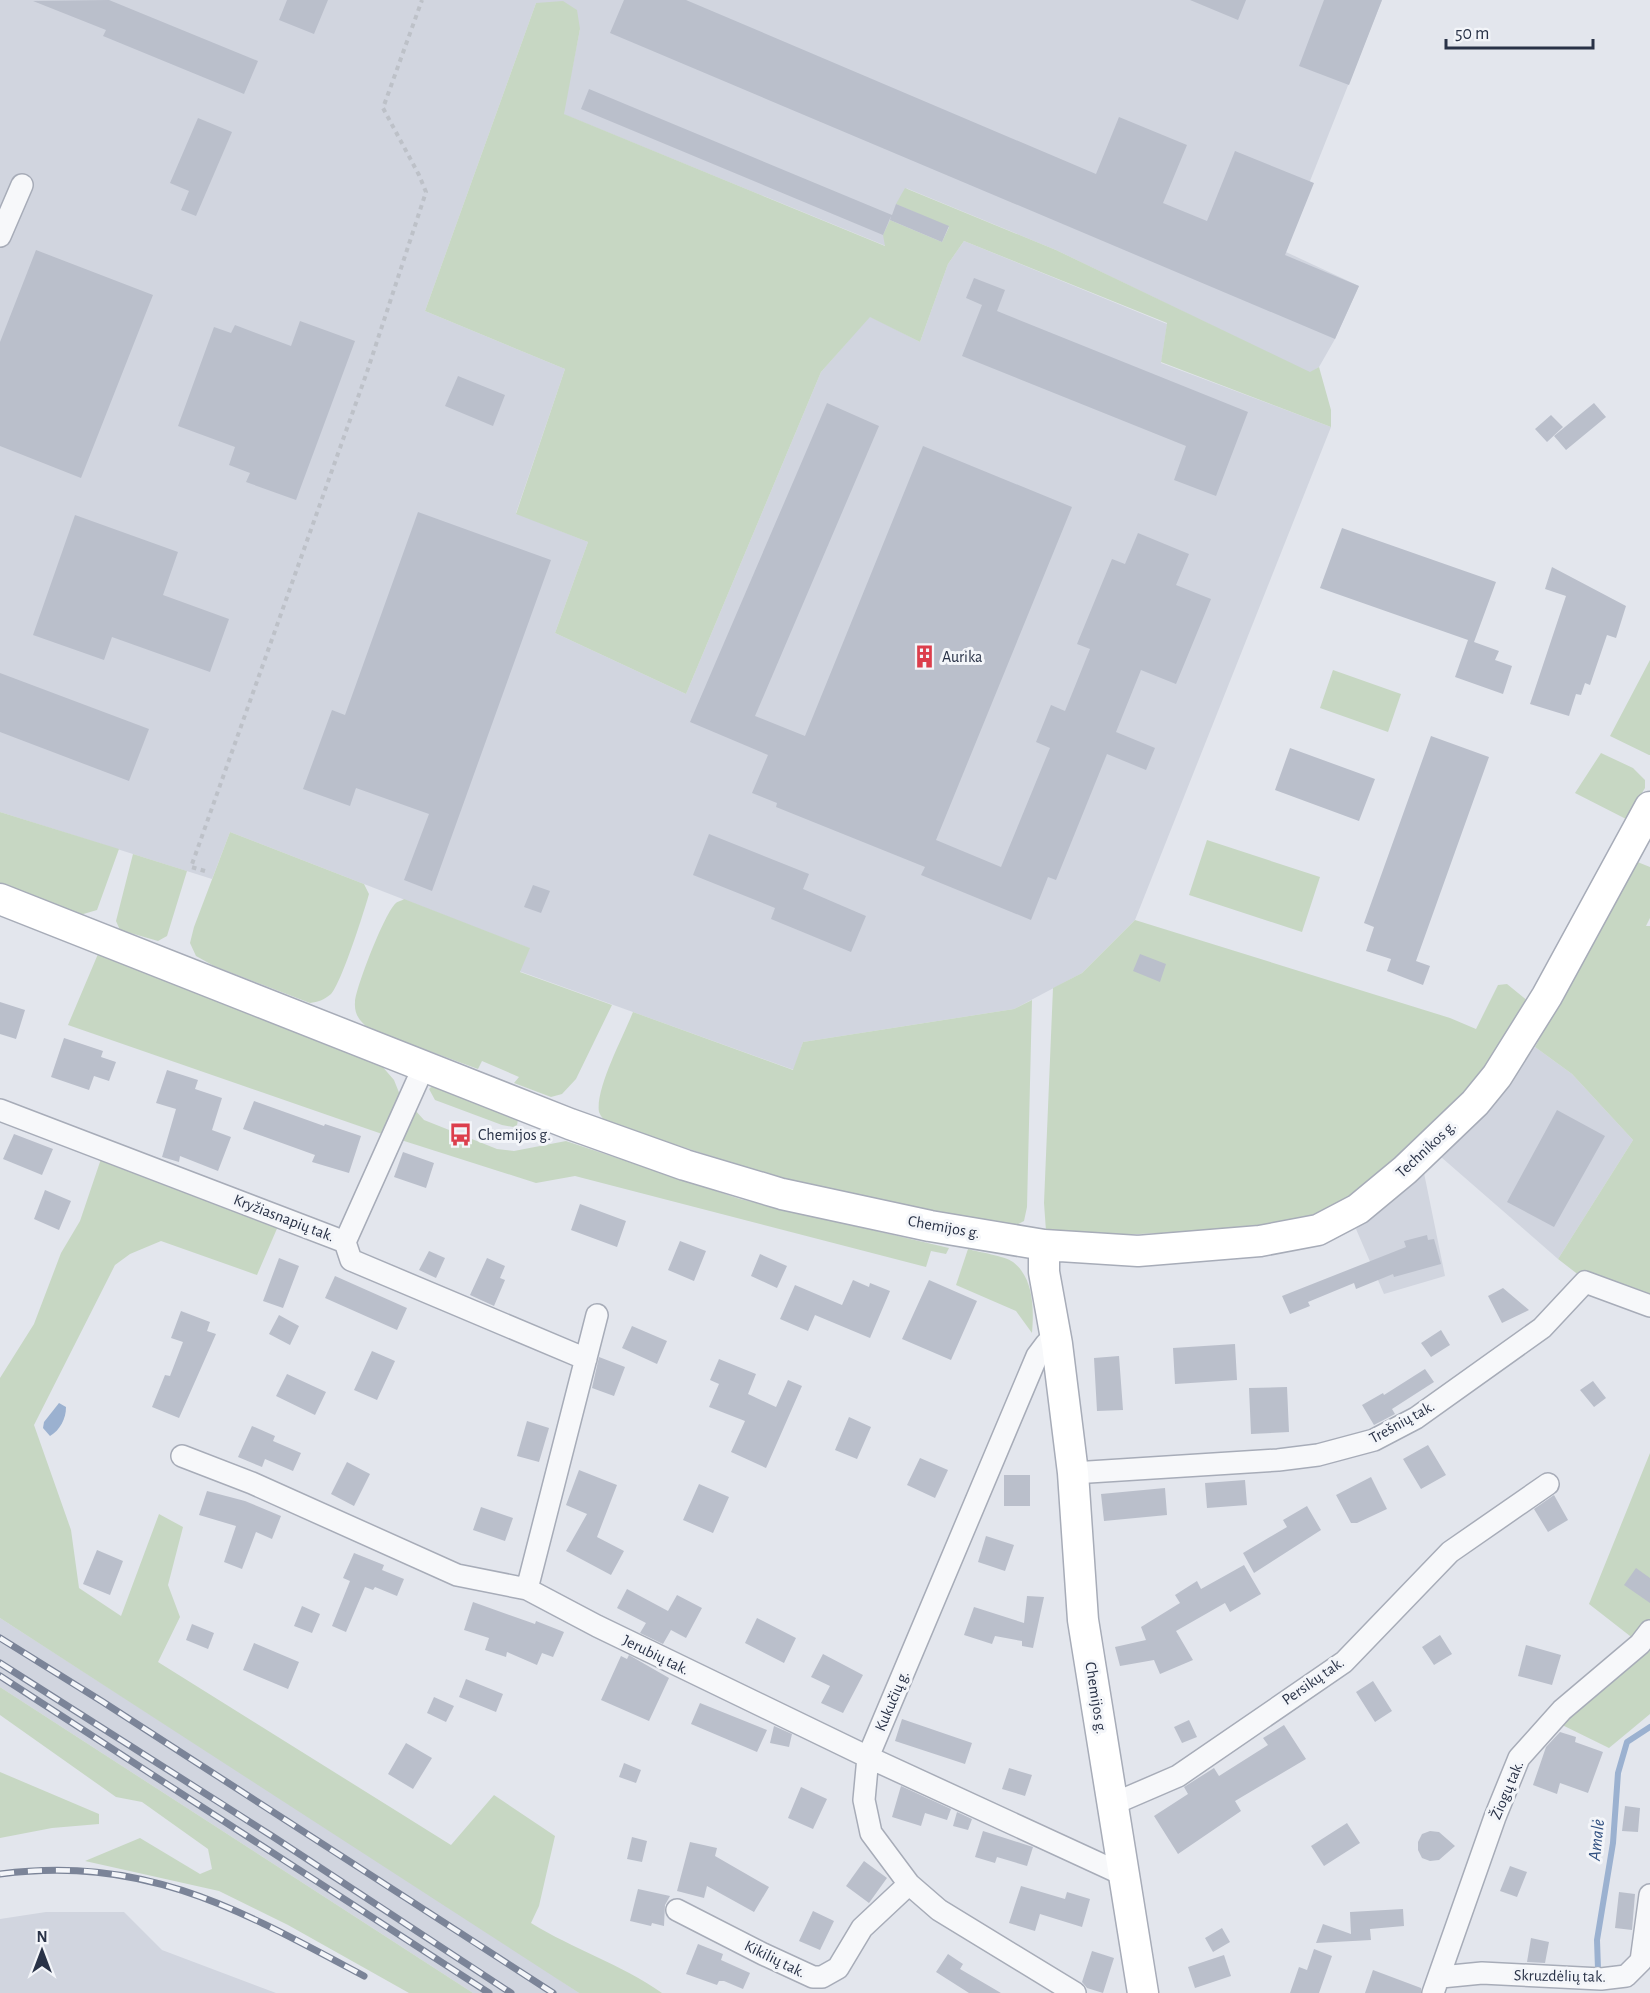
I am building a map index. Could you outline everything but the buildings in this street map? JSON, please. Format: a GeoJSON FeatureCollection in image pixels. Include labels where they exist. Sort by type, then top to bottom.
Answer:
{"type":"FeatureCollection","features":[{"type":"Feature","properties":{"kind":"main road","name":"Technikos g."},"geometry":{"type":"LineString","coordinates":[[1044,1245],[1138,1251],[1260,1241],[1318,1230],[1358,1209],[1405,1170],[1475,1104],[1497,1076],[1542,1004],[1650,807]]}},
{"type":"Feature","properties":{"kind":"main road","name":"Chemijos g."},"geometry":{"type":"LineString","coordinates":[[0,899],[607,1139],[782,1194],[930,1226],[1044,1245],[1044,1272],[1057,1344],[1073,1473],[1083,1620],[1143,1993]]}},
{"type":"Feature","properties":{"kind":"street"},"geometry":{"type":"LineString","coordinates":[[0,236],[22,185]]}},
{"type":"Feature","properties":{"kind":"street"},"geometry":{"type":"LineString","coordinates":[[345,1242],[424,1066]]}},
{"type":"Feature","properties":{"kind":"street","name":"Kryžiasnapių tak."},"geometry":{"type":"LineString","coordinates":[[0,1110],[345,1242],[351,1260],[586,1359]]}},
{"type":"Feature","properties":{"kind":"street","name":"Trešnių tak."},"geometry":{"type":"LineString","coordinates":[[1073,1473],[1278,1460],[1318,1455],[1374,1440],[1416,1418],[1542,1328],[1585,1282],[1650,1306]]}},
{"type":"Feature","properties":{"kind":"street"},"geometry":{"type":"LineString","coordinates":[[527,1589],[573,1418],[597,1315]]}},
{"type":"Feature","properties":{"kind":"street","name":"Kukučių g."},"geometry":{"type":"LineString","coordinates":[[1057,1344],[1046,1344],[1037,1356],[868,1757],[864,1800],[871,1833],[909,1884],[939,1910],[1075,1993]]}},
{"type":"Feature","properties":{"kind":"street","name":"Jerubių tak."},"geometry":{"type":"LineString","coordinates":[[182,1456],[252,1483],[457,1575],[527,1589],[597,1626],[868,1757],[1124,1875]]}},
{"type":"Feature","properties":{"kind":"street","name":"Persikų tak."},"geometry":{"type":"LineString","coordinates":[[1113,1804],[1178,1776],[1344,1662],[1450,1552],[1548,1484]]}},
{"type":"Feature","properties":{"kind":"street","name":"Žiogų tak."},"geometry":{"type":"LineString","coordinates":[[1437,1985],[1495,1817],[1519,1758],[1562,1710],[1640,1644],[1650,1631]]}},
{"type":"Feature","properties":{"kind":"street","name":"Kikilių tak."},"geometry":{"type":"LineString","coordinates":[[677,1910],[763,1954],[813,1977],[822,1977],[838,1968],[862,1928],[909,1884]]}},
{"type":"Feature","properties":{"kind":"street","name":"Skruzdėlių tak."},"geometry":{"type":"LineString","coordinates":[[1437,1985],[1482,1973],[1590,1979],[1626,1976],[1641,1961],[1650,1894]]}},
{"type":"Feature","properties":{"kind":"path"},"geometry":{"type":"LineString","coordinates":[[205,871],[191,867],[367,372],[426,192],[383,108],[422,0]]}},
{"type":"Feature","properties":{"kind":"shaded area"},"geometry":{"type":"Polygon","coordinates":[[[0,0],[1382,0],[1310,181],[1286,252],[1359,286],[1335,339],[1319,367],[1310,373],[1056,250],[906,188],[949,226],[942,242],[890,220],[886,246],[563,114],[580,29],[536,3],[425,311],[565,369],[516,513],[588,542],[555,633],[686,694],[821,372],[870,316],[920,342],[948,264],[964,241],[1167,324],[1161,363],[1331,427],[1135,920],[1082,973],[1014,1009],[803,1042],[794,1070],[519,971],[529,948],[230,832],[212,879],[0,812],[0,0]]]}},
{"type":"Feature","properties":{"kind":"shaded area"},"geometry":{"type":"Polygon","coordinates":[[[1535,1047],[1572,1074],[1633,1140],[1558,1259],[1441,1157],[1502,1093],[1535,1047]]]}},
{"type":"Feature","properties":{"kind":"shaded area"},"geometry":{"type":"Polygon","coordinates":[[[1424,1173],[1445,1276],[1384,1294],[1356,1229],[1424,1173]]]}},
{"type":"Feature","properties":{"kind":"shaded area"},"geometry":{"type":"Polygon","coordinates":[[[0,1618],[579,1993],[473,1993],[0,1687],[0,1618]]]}},
{"type":"Feature","properties":{"kind":"shaded area"},"geometry":{"type":"Polygon","coordinates":[[[46,1912],[124,1912],[162,1950],[276,1993],[0,1993],[0,1919],[46,1912]]]}},
{"type":"Feature","properties":{"kind":"green space"},"geometry":{"type":"Polygon","coordinates":[[[563,1],[577,10],[580,29],[564,114],[885,246],[883,235],[890,220],[942,242],[949,227],[896,204],[905,188],[1056,250],[1310,372],[1319,367],[1331,410],[1331,427],[1161,362],[1167,323],[964,241],[948,264],[920,342],[870,317],[821,372],[686,694],[555,633],[588,542],[516,514],[565,369],[425,311],[536,3],[563,1]]]}},
{"type":"Feature","properties":{"kind":"green space"},"geometry":{"type":"Polygon","coordinates":[[[1650,660],[1650,755],[1649,755],[1610,736],[1650,660]]]}},
{"type":"Feature","properties":{"kind":"green space"},"geometry":{"type":"Polygon","coordinates":[[[1333,670],[1401,694],[1388,732],[1320,708],[1333,670]]]}},
{"type":"Feature","properties":{"kind":"green space"},"geometry":{"type":"Polygon","coordinates":[[[1601,753],[1633,768],[1645,780],[1645,788],[1626,819],[1575,793],[1601,753]]]}},
{"type":"Feature","properties":{"kind":"green space"},"geometry":{"type":"Polygon","coordinates":[[[0,812],[119,849],[97,910],[80,915],[0,883],[0,812]]]}},
{"type":"Feature","properties":{"kind":"green space"},"geometry":{"type":"Polygon","coordinates":[[[230,832],[364,884],[369,894],[352,947],[335,988],[323,999],[310,1003],[214,966],[196,956],[190,943],[194,927],[230,832]]]}},
{"type":"Feature","properties":{"kind":"green space"},"geometry":{"type":"Polygon","coordinates":[[[1207,840],[1320,877],[1302,932],[1189,895],[1207,840]]]}},
{"type":"Feature","properties":{"kind":"green space"},"geometry":{"type":"Polygon","coordinates":[[[133,854],[187,871],[167,936],[158,941],[120,930],[116,921],[133,854]]]}},
{"type":"Feature","properties":{"kind":"green space"},"geometry":{"type":"Polygon","coordinates":[[[1635,861],[1650,867],[1650,918],[1646,926],[1650,926],[1650,1306],[1580,1276],[1558,1259],[1633,1140],[1572,1074],[1535,1047],[1635,861]]]}},
{"type":"Feature","properties":{"kind":"green space"},"geometry":{"type":"Polygon","coordinates":[[[404,899],[530,948],[520,972],[612,1005],[576,1079],[562,1094],[551,1097],[514,1083],[519,1077],[482,1061],[478,1069],[369,1029],[360,1020],[355,1002],[366,966],[378,934],[391,909],[404,899]]]}},
{"type":"Feature","properties":{"kind":"green space"},"geometry":{"type":"Polygon","coordinates":[[[1135,920],[1450,1018],[1476,1029],[1498,985],[1507,984],[1529,1002],[1471,1091],[1357,1194],[1320,1213],[1252,1229],[1117,1235],[1046,1231],[1044,1203],[1053,988],[1082,973],[1135,920]]]}},
{"type":"Feature","properties":{"kind":"green space"},"geometry":{"type":"Polygon","coordinates":[[[98,954],[381,1065],[394,1080],[400,1095],[385,1135],[68,1025],[98,954]]]}},
{"type":"Feature","properties":{"kind":"green space"},"geometry":{"type":"Polygon","coordinates":[[[1032,1000],[1027,1207],[1024,1221],[1013,1227],[795,1183],[608,1123],[599,1112],[601,1090],[633,1012],[793,1070],[803,1042],[1014,1009],[1032,1000]]]}},
{"type":"Feature","properties":{"kind":"green space"},"geometry":{"type":"Polygon","coordinates":[[[432,1086],[441,1086],[514,1116],[518,1120],[517,1125],[513,1127],[502,1125],[435,1100],[429,1089],[432,1086]]]}},
{"type":"Feature","properties":{"kind":"green space"},"geometry":{"type":"Polygon","coordinates":[[[414,1109],[424,1120],[497,1149],[514,1151],[566,1141],[740,1199],[949,1248],[946,1254],[931,1251],[926,1267],[575,1176],[536,1183],[401,1140],[414,1109]]]}},
{"type":"Feature","properties":{"kind":"green space"},"geometry":{"type":"Polygon","coordinates":[[[104,1150],[282,1217],[257,1275],[161,1241],[130,1254],[115,1265],[34,1425],[71,1530],[79,1588],[121,1616],[159,1514],[183,1527],[168,1585],[180,1617],[158,1662],[451,1845],[494,1795],[555,1836],[539,1906],[531,1923],[630,1973],[662,1993],[579,1993],[0,1618],[0,1378],[34,1324],[61,1253],[80,1221],[104,1150]]]}},
{"type":"Feature","properties":{"kind":"green space"},"geometry":{"type":"Polygon","coordinates":[[[968,1249],[1004,1258],[1013,1262],[1020,1269],[1029,1285],[1031,1295],[1032,1333],[1016,1311],[956,1285],[968,1249]]]}},
{"type":"Feature","properties":{"kind":"green space"},"geometry":{"type":"Polygon","coordinates":[[[1650,1453],[1650,1714],[1609,1748],[1552,1720],[1639,1643],[1589,1604],[1650,1453]]]}},
{"type":"Feature","properties":{"kind":"green space"},"geometry":{"type":"Polygon","coordinates":[[[0,1687],[473,1993],[409,1993],[288,1925],[219,1891],[85,1861],[140,1838],[200,1874],[212,1869],[208,1849],[142,1802],[116,1797],[0,1715],[0,1687]]]}},
{"type":"Feature","properties":{"kind":"green space"},"geometry":{"type":"Polygon","coordinates":[[[0,1772],[99,1814],[99,1824],[52,1828],[0,1838],[0,1772]]]}},
{"type":"Feature","properties":{"kind":"water"},"geometry":{"type":"Polygon","coordinates":[[[59,1403],[66,1407],[64,1420],[50,1436],[43,1428],[44,1422],[59,1403]]]}},
{"type":"Feature","properties":{"kind":"waterway","name":"Amalė"},"geometry":{"type":"LineString","coordinates":[[1598,1969],[1597,1940],[1613,1843],[1618,1773],[1627,1742],[1650,1727]]}},
{"type":"Feature","properties":{"kind":"railway"},"geometry":{"type":"LineString","coordinates":[[0,1638],[553,1993]]}},
{"type":"Feature","properties":{"kind":"railway"},"geometry":{"type":"LineString","coordinates":[[0,1663],[272,1836],[511,1993]]}},
{"type":"Feature","properties":{"kind":"railway"},"geometry":{"type":"LineString","coordinates":[[0,1676],[489,1993]]}},
{"type":"Feature","properties":{"kind":"railway"},"geometry":{"type":"LineString","coordinates":[[0,1874],[52,1870],[101,1873],[147,1881],[190,1893],[275,1930],[364,1976]]}},
{"type":"Feature","properties":{"kind":"place","name":"Aurika"},"geometry":{"type":"Point","coordinates":[924,657]}},
{"type":"Feature","properties":{"kind":"place","name":"Chemijos g."},"geometry":{"type":"Point","coordinates":[460,1135]}}]}
